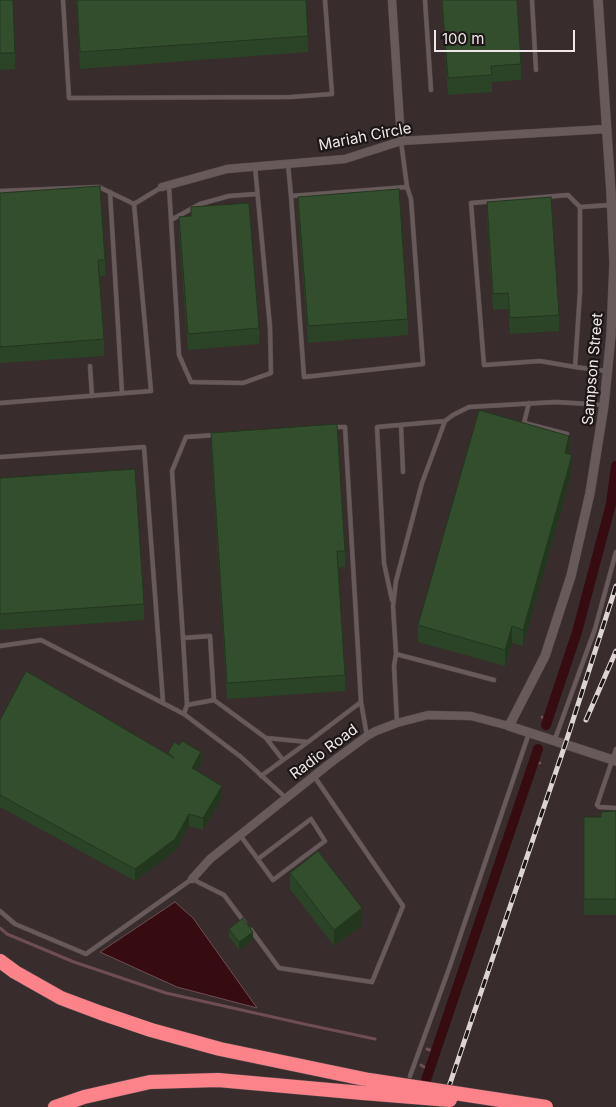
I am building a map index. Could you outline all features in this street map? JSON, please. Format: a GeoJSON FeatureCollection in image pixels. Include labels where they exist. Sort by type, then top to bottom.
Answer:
{"type":"FeatureCollection","features":[{"type":"Feature","properties":{"kind":"highway"},"geometry":{"type":"LineString","coordinates":[[0,961],[15,972],[62,998],[101,1014],[220,1049],[369,1080],[546,1107]]}},
{"type":"Feature","properties":{"kind":"highway"},"geometry":{"type":"LineString","coordinates":[[55,1107],[84,1097],[150,1082],[218,1080],[531,1107]]}},
{"type":"Feature","properties":{"kind":"street"},"geometry":{"type":"LineString","coordinates":[[392,0],[401,141]]}},
{"type":"Feature","properties":{"kind":"street","name":"Sampson Street"},"geometry":{"type":"LineString","coordinates":[[509,726],[546,656],[571,576],[599,448],[608,372],[614,263],[612,205],[598,0]]}},
{"type":"Feature","properties":{"kind":"street","name":"Mariah Circle"},"geometry":{"type":"LineString","coordinates":[[165,186],[227,169],[345,158],[401,141],[606,129]]}},
{"type":"Feature","properties":{"kind":"street","name":"Radio Road"},"geometry":{"type":"LineString","coordinates":[[192,879],[210,859],[314,776],[367,736],[397,723],[428,715],[471,716],[509,726],[614,760]]}},
{"type":"Feature","properties":{"kind":"lane"},"geometry":{"type":"LineString","coordinates":[[63,0],[69,98],[291,97],[332,94],[325,0]]}},
{"type":"Feature","properties":{"kind":"lane"},"geometry":{"type":"LineString","coordinates":[[425,0],[431,90]]}},
{"type":"Feature","properties":{"kind":"lane"},"geometry":{"type":"LineString","coordinates":[[532,0],[536,70]]}},
{"type":"Feature","properties":{"kind":"lane"},"geometry":{"type":"LineString","coordinates":[[288,164],[304,377],[423,364],[411,199],[407,187],[401,141]]}},
{"type":"Feature","properties":{"kind":"lane"},"geometry":{"type":"LineString","coordinates":[[134,204],[165,186],[171,220],[179,355],[191,382],[243,383],[270,373],[270,327],[255,167]]}},
{"type":"Feature","properties":{"kind":"lane"},"geometry":{"type":"LineString","coordinates":[[0,191],[100,186],[134,204]]}},
{"type":"Feature","properties":{"kind":"lane"},"geometry":{"type":"LineString","coordinates":[[290,196],[407,187]]}},
{"type":"Feature","properties":{"kind":"lane"},"geometry":{"type":"LineString","coordinates":[[110,192],[122,393]]}},
{"type":"Feature","properties":{"kind":"lane"},"geometry":{"type":"LineString","coordinates":[[171,220],[200,204],[229,196],[257,194]]}},
{"type":"Feature","properties":{"kind":"lane"},"geometry":{"type":"LineString","coordinates":[[575,367],[580,292],[580,207],[568,195],[471,203],[484,365],[540,362],[608,372]]}},
{"type":"Feature","properties":{"kind":"lane"},"geometry":{"type":"LineString","coordinates":[[0,403],[151,391],[134,204]]}},
{"type":"Feature","properties":{"kind":"lane"},"geometry":{"type":"LineString","coordinates":[[580,207],[612,205]]}},
{"type":"Feature","properties":{"kind":"lane"},"geometry":{"type":"LineString","coordinates":[[90,366],[92,396]]}},
{"type":"Feature","properties":{"kind":"lane"},"geometry":{"type":"LineString","coordinates":[[393,606],[396,581],[422,483],[445,422],[452,415],[469,407],[529,403],[556,402],[604,405]]}},
{"type":"Feature","properties":{"kind":"lane"},"geometry":{"type":"LineString","coordinates":[[529,403],[524,422],[567,434]]}},
{"type":"Feature","properties":{"kind":"lane"},"geometry":{"type":"LineString","coordinates":[[397,723],[393,606],[384,563],[377,426],[445,422]]}},
{"type":"Feature","properties":{"kind":"lane"},"geometry":{"type":"LineString","coordinates":[[401,425],[403,472]]}},
{"type":"Feature","properties":{"kind":"lane"},"geometry":{"type":"LineString","coordinates":[[325,428],[344,427],[361,702],[367,736]]}},
{"type":"Feature","properties":{"kind":"lane"},"geometry":{"type":"LineString","coordinates":[[184,714],[187,705],[172,471],[186,436],[226,434]]}},
{"type":"Feature","properties":{"kind":"lane"},"geometry":{"type":"LineString","coordinates":[[0,457],[144,447],[163,702]]}},
{"type":"Feature","properties":{"kind":"lane"},"geometry":{"type":"LineString","coordinates":[[552,741],[595,629],[616,552]]}},
{"type":"Feature","properties":{"kind":"lane"},"geometry":{"type":"LineString","coordinates":[[183,638],[210,636],[214,700]]}},
{"type":"Feature","properties":{"kind":"lane"},"geometry":{"type":"LineString","coordinates":[[0,646],[41,640],[163,702],[184,714],[241,757],[286,798]]}},
{"type":"Feature","properties":{"kind":"lane"},"geometry":{"type":"LineString","coordinates":[[396,654],[494,680]]}},
{"type":"Feature","properties":{"kind":"lane"},"geometry":{"type":"LineString","coordinates":[[187,705],[214,700],[266,738],[282,760]]}},
{"type":"Feature","properties":{"kind":"lane"},"geometry":{"type":"LineString","coordinates":[[261,776],[361,702]]}},
{"type":"Feature","properties":{"kind":"lane"},"geometry":{"type":"LineString","coordinates":[[410,1076],[532,734]]}},
{"type":"Feature","properties":{"kind":"lane"},"geometry":{"type":"LineString","coordinates":[[266,738],[308,742]]}},
{"type":"Feature","properties":{"kind":"lane"},"geometry":{"type":"LineString","coordinates":[[616,748],[614,760],[597,805],[600,807],[616,808]]}},
{"type":"Feature","properties":{"kind":"lane"},"geometry":{"type":"LineString","coordinates":[[0,912],[16,924],[86,954],[192,879],[224,895],[279,968],[372,982],[403,906],[314,776]]}},
{"type":"Feature","properties":{"kind":"lane"},"geometry":{"type":"LineString","coordinates":[[240,835],[273,880],[325,840],[311,819],[258,859]]}},
{"type":"Feature","properties":{"kind":"shaded area"},"geometry":{"type":"Polygon","coordinates":[[[175,902],[193,918],[257,1008],[177,987],[100,952],[175,902]]]}},
{"type":"Feature","properties":{"kind":"building"},"geometry":{"type":"Polygon","coordinates":[[[0,0],[13,0],[15,53],[0,53],[0,0]]]}},
{"type":"Feature","properties":{"kind":"building"},"geometry":{"type":"Polygon","coordinates":[[[77,0],[306,0],[308,36],[80,52],[77,0]]]}},
{"type":"Feature","properties":{"kind":"building"},"geometry":{"type":"Polygon","coordinates":[[[442,0],[517,0],[521,64],[491,66],[492,75],[448,78],[442,0]]]}},
{"type":"Feature","properties":{"kind":"building"},"geometry":{"type":"Polygon","coordinates":[[[100,186],[105,260],[98,260],[104,339],[0,347],[0,193],[100,186]]]}},
{"type":"Feature","properties":{"kind":"building"},"geometry":{"type":"Polygon","coordinates":[[[399,189],[408,319],[308,326],[298,197],[399,189]]]}},
{"type":"Feature","properties":{"kind":"building"},"geometry":{"type":"Polygon","coordinates":[[[551,197],[559,315],[510,318],[508,293],[493,294],[487,202],[551,197]]]}},
{"type":"Feature","properties":{"kind":"building"},"geometry":{"type":"Polygon","coordinates":[[[249,203],[259,328],[188,334],[179,217],[191,216],[191,207],[249,203]]]}},
{"type":"Feature","properties":{"kind":"building"},"geometry":{"type":"Polygon","coordinates":[[[479,410],[569,436],[565,453],[572,455],[523,630],[512,626],[505,650],[418,625],[479,410]]]}},
{"type":"Feature","properties":{"kind":"building"},"geometry":{"type":"Polygon","coordinates":[[[337,424],[345,551],[337,551],[345,675],[227,683],[211,433],[337,424]]]}},
{"type":"Feature","properties":{"kind":"building"},"geometry":{"type":"Polygon","coordinates":[[[135,469],[144,604],[0,614],[0,478],[135,469]]]}},
{"type":"Feature","properties":{"kind":"building"},"geometry":{"type":"Polygon","coordinates":[[[26,671],[174,758],[168,753],[174,742],[179,745],[182,741],[201,752],[192,768],[222,786],[203,818],[189,814],[175,839],[135,869],[0,795],[0,720],[26,671]]]}},
{"type":"Feature","properties":{"kind":"building"},"geometry":{"type":"Polygon","coordinates":[[[616,811],[616,899],[584,899],[584,817],[601,817],[601,812],[616,811]]]}},
{"type":"Feature","properties":{"kind":"building"},"geometry":{"type":"Polygon","coordinates":[[[318,851],[362,908],[334,930],[290,873],[318,851]]]}},
{"type":"Feature","properties":{"kind":"building"},"geometry":{"type":"Polygon","coordinates":[[[243,918],[253,932],[239,942],[229,929],[243,918]]]}},
{"type":"Feature","properties":{"kind":"waterway"},"geometry":{"type":"LineString","coordinates":[[546,725],[577,632],[611,504],[616,466]]}},
{"type":"Feature","properties":{"kind":"waterway"},"geometry":{"type":"LineString","coordinates":[[542,717],[547,720]]}},
{"type":"Feature","properties":{"kind":"waterway"},"geometry":{"type":"LineString","coordinates":[[426,1080],[538,749]]}},
{"type":"Feature","properties":{"kind":"waterway"},"geometry":{"type":"LineString","coordinates":[[0,928],[7,934],[74,962],[166,993],[375,1039]]}},
{"type":"Feature","properties":{"kind":"waterway"},"geometry":{"type":"LineString","coordinates":[[427,1049],[435,1052]]}},
{"type":"Feature","properties":{"kind":"waterway"},"geometry":{"type":"LineString","coordinates":[[421,1065],[429,1070]]}},
{"type":"Feature","properties":{"kind":"railway"},"geometry":{"type":"LineString","coordinates":[[442,1107],[565,745],[616,586]]}},
{"type":"Feature","properties":{"kind":"railway"},"geometry":{"type":"LineString","coordinates":[[586,720],[616,651]]}}]}
